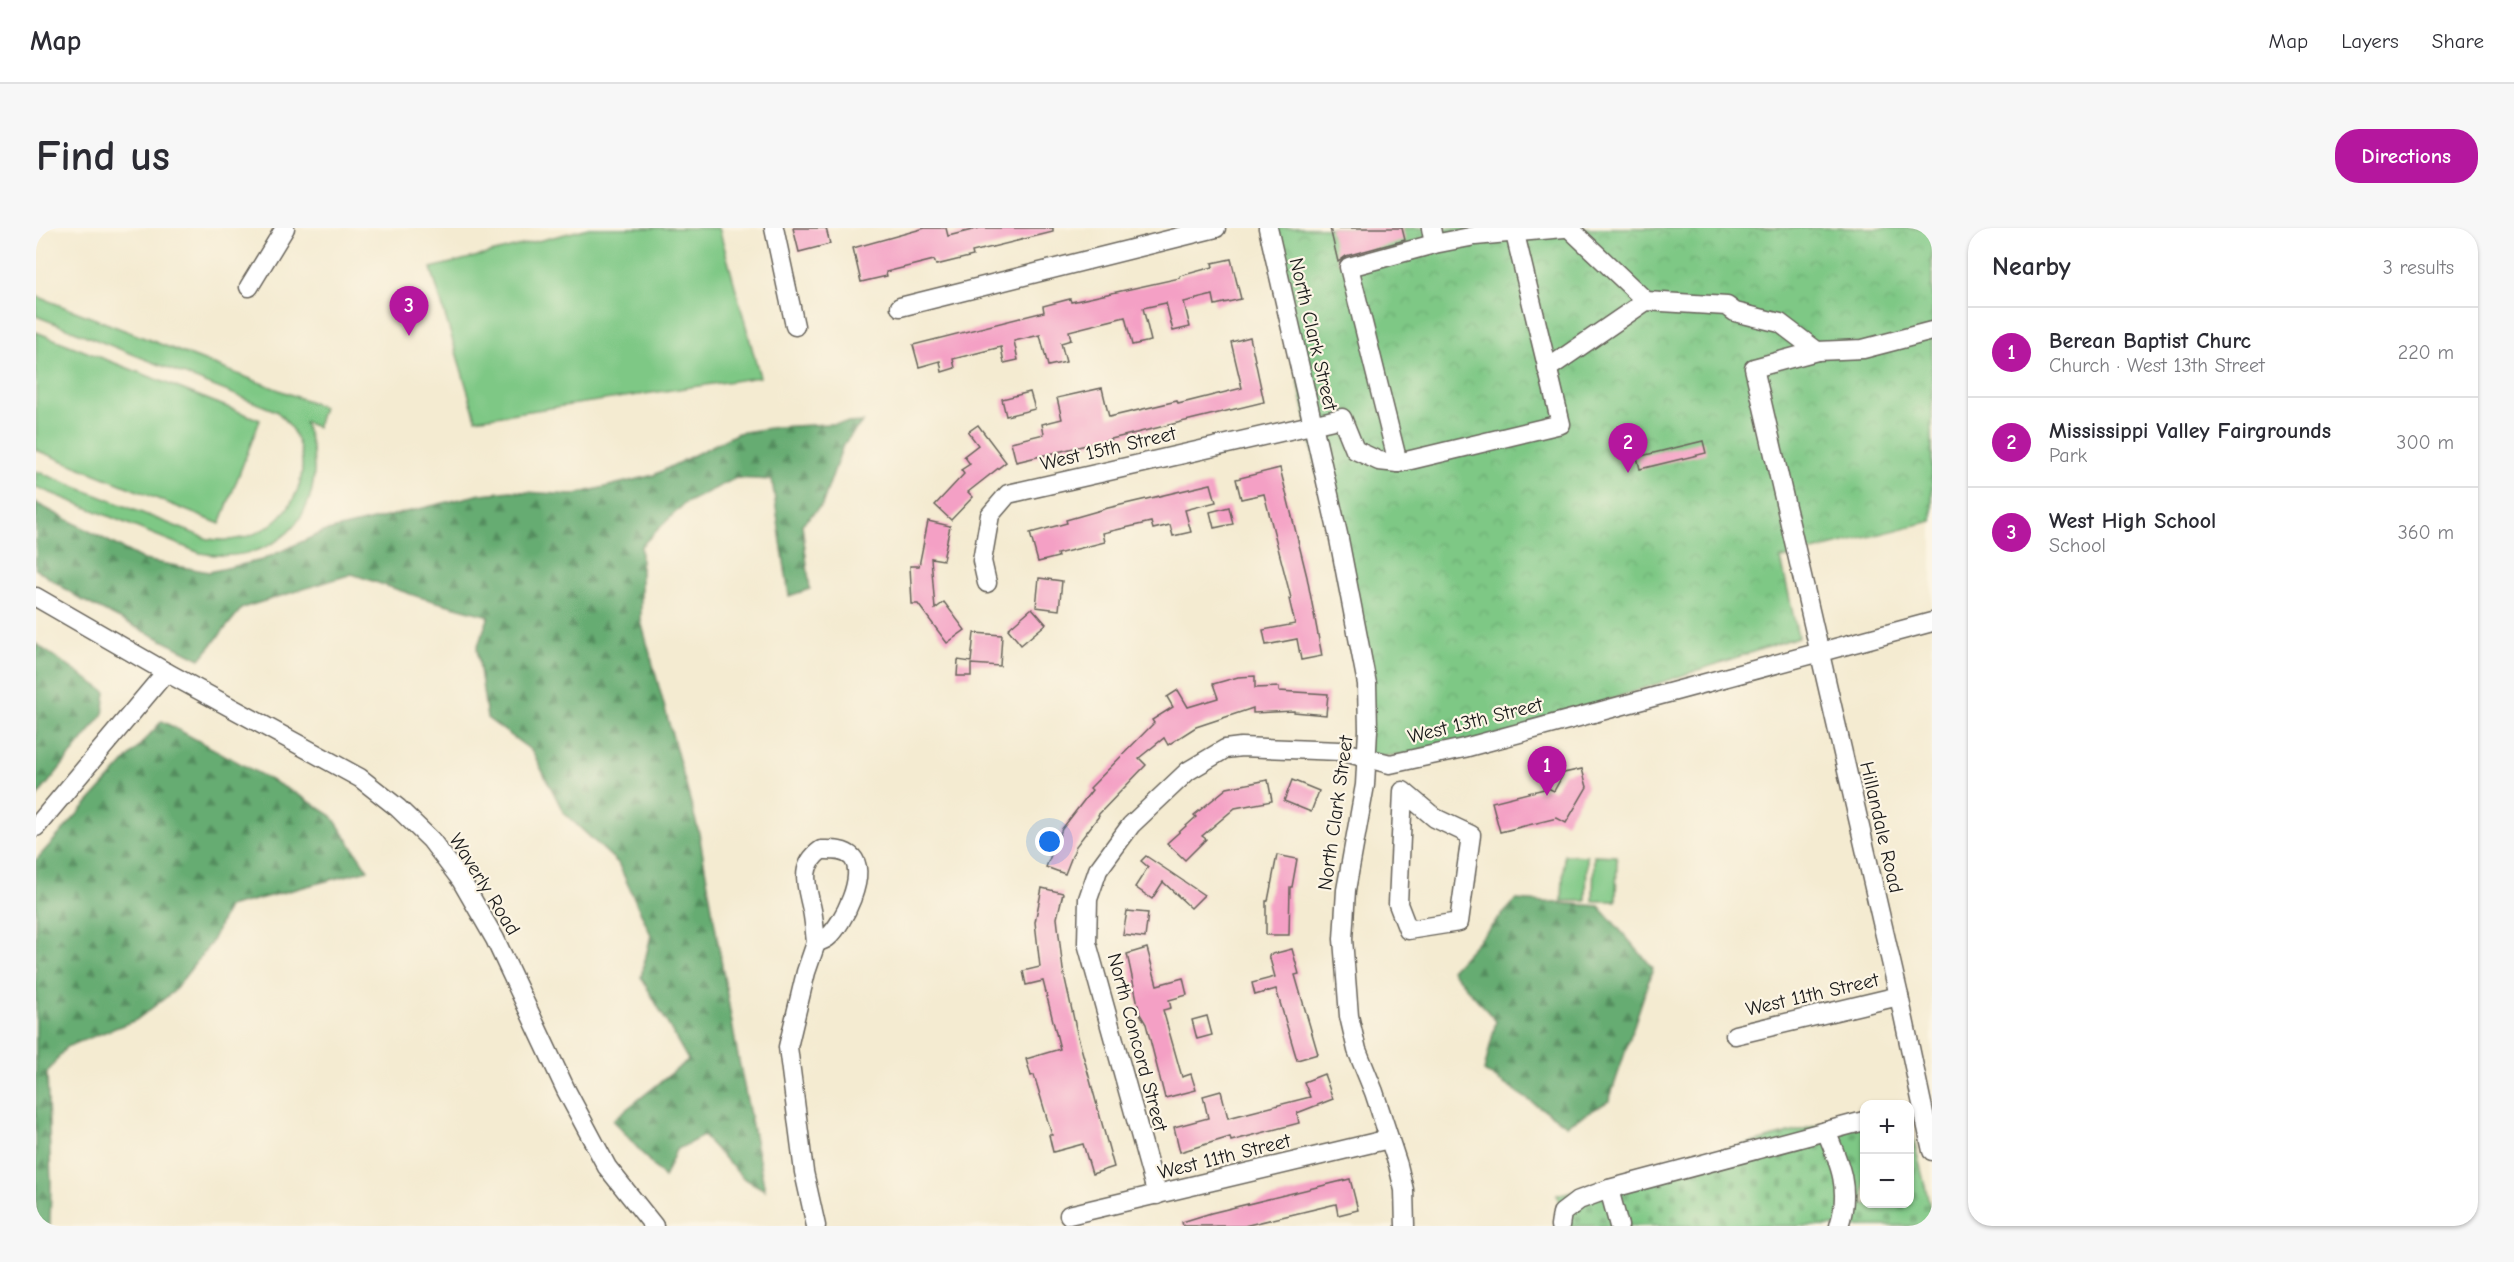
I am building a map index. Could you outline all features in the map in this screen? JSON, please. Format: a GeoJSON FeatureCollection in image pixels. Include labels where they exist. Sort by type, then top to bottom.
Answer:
{"type":"FeatureCollection","features":[{"type":"Feature","properties":{"kind":"street"},"geometry":{"type":"LineString","coordinates":[[249,287],[285,228]]}},
{"type":"Feature","properties":{"kind":"street"},"geometry":{"type":"LineString","coordinates":[[774,228],[795,326]]}},
{"type":"Feature","properties":{"kind":"street"},"geometry":{"type":"LineString","coordinates":[[900,307],[1216,228]]}},
{"type":"Feature","properties":{"kind":"street","name":"North Clark Street"},"geometry":{"type":"LineString","coordinates":[[1268,228],[1338,534],[1367,684],[1365,785],[1346,890],[1343,939],[1349,1016],[1404,1190],[1405,1226]]}},
{"type":"Feature","properties":{"kind":"street"},"geometry":{"type":"LineString","coordinates":[[1515,234],[1561,424],[1398,464],[1349,267],[1432,236],[1515,234],[1564,228]]}},
{"type":"Feature","properties":{"kind":"street"},"geometry":{"type":"LineString","coordinates":[[1569,228],[1646,302]]}},
{"type":"Feature","properties":{"kind":"street"},"geometry":{"type":"LineString","coordinates":[[1548,369],[1646,302],[1727,306],[1735,312],[1780,324],[1817,351],[1863,350],[1932,331]]}},
{"type":"Feature","properties":{"kind":"street","name":"Hillandale Road"},"geometry":{"type":"LineString","coordinates":[[1817,351],[1754,368],[1899,996],[1917,1107],[1932,1151]]}},
{"type":"Feature","properties":{"kind":"street","name":"West 15th Street"},"geometry":{"type":"LineString","coordinates":[[987,583],[982,561],[990,515],[1008,494],[1342,418],[1355,450],[1379,460],[1398,464]]}},
{"type":"Feature","properties":{"kind":"street","name":"Waverly Road"},"geometry":{"type":"LineString","coordinates":[[36,597],[166,672],[360,778],[398,807],[431,840],[461,880],[495,939],[566,1090],[608,1167],[654,1226]]}},
{"type":"Feature","properties":{"kind":"street","name":"West 13th Street"},"geometry":{"type":"LineString","coordinates":[[1088,899],[1098,870],[1131,825],[1188,771],[1225,749],[1294,748],[1340,752],[1390,764],[1464,748],[1932,622]]}},
{"type":"Feature","properties":{"kind":"street"},"geometry":{"type":"LineString","coordinates":[[36,827],[166,672]]}},
{"type":"Feature","properties":{"kind":"street"},"geometry":{"type":"LineString","coordinates":[[1390,764],[1403,791],[1435,818],[1471,835],[1459,922],[1408,930],[1398,904],[1403,791]]}},
{"type":"Feature","properties":{"kind":"street"},"geometry":{"type":"LineString","coordinates":[[816,943],[827,938],[835,930],[845,914],[858,880],[858,868],[852,857],[839,850],[821,850],[812,856],[807,866],[805,880],[813,911],[816,943],[806,972],[788,1047],[804,1172],[816,1226]]}},
{"type":"Feature","properties":{"kind":"street","name":"North Concord Street"},"geometry":{"type":"LineString","coordinates":[[1088,899],[1087,943],[1157,1195]]}},
{"type":"Feature","properties":{"kind":"street","name":"West 11th Street"},"geometry":{"type":"LineString","coordinates":[[1735,1035],[1899,996]]}},
{"type":"Feature","properties":{"kind":"street"},"geometry":{"type":"LineString","coordinates":[[1560,1226],[1562,1213],[1579,1200],[1609,1189],[1860,1121]]}},
{"type":"Feature","properties":{"kind":"street"},"geometry":{"type":"LineString","coordinates":[[1826,1131],[1844,1173],[1843,1215],[1839,1226]]}},
{"type":"Feature","properties":{"kind":"street","name":"West 11th Street"},"geometry":{"type":"LineString","coordinates":[[1069,1215],[1389,1139]]}},
{"type":"Feature","properties":{"kind":"street"},"geometry":{"type":"LineString","coordinates":[[1609,1189],[1619,1226]]}},
{"type":"Feature","properties":{"kind":"green space"},"geometry":{"type":"Polygon","coordinates":[[[589,228],[719,228],[760,377],[476,419],[431,268],[589,228]]]}},
{"type":"Feature","properties":{"kind":"green space"},"geometry":{"type":"Polygon","coordinates":[[[1268,228],[1932,228],[1932,521],[1781,559],[1798,637],[1464,748],[1367,758],[1368,730],[1268,228]]]}},
{"type":"Feature","properties":{"kind":"green space"},"geometry":{"type":"Polygon","coordinates":[[[36,296],[323,407],[317,427],[304,422],[312,451],[314,478],[308,502],[296,523],[279,539],[257,550],[230,555],[200,553],[36,487],[36,471],[208,539],[236,539],[260,531],[279,517],[293,499],[301,478],[301,455],[293,432],[276,411],[36,316],[36,296]]]}},
{"type":"Feature","properties":{"kind":"green space"},"geometry":{"type":"Polygon","coordinates":[[[36,332],[260,420],[220,524],[36,450],[36,332]]]}},
{"type":"Feature","properties":{"kind":"green space"},"geometry":{"type":"Polygon","coordinates":[[[862,422],[843,445],[822,505],[802,524],[810,589],[789,596],[772,480],[736,478],[684,504],[641,546],[641,621],[699,833],[736,1046],[765,1190],[743,1178],[703,1136],[676,1150],[664,1178],[613,1120],[688,1060],[641,977],[651,935],[618,863],[564,813],[532,751],[487,718],[477,648],[489,616],[419,597],[352,574],[242,608],[200,659],[82,600],[36,569],[36,503],[144,560],[209,572],[262,560],[323,532],[481,494],[511,491],[572,495],[654,475],[738,433],[776,427],[862,422]]]}},
{"type":"Feature","properties":{"kind":"green space"},"geometry":{"type":"Polygon","coordinates":[[[36,644],[106,692],[103,715],[36,798],[36,644]]]}},
{"type":"Feature","properties":{"kind":"green space"},"geometry":{"type":"Polygon","coordinates":[[[162,721],[302,797],[332,816],[368,870],[228,907],[211,943],[173,992],[136,1020],[66,1047],[47,1073],[51,1183],[50,1226],[36,1226],[36,860],[162,721]]]}},
{"type":"Feature","properties":{"kind":"green space"},"geometry":{"type":"Polygon","coordinates":[[[1564,855],[1587,856],[1586,901],[1562,901],[1564,855]]]}},
{"type":"Feature","properties":{"kind":"green space"},"geometry":{"type":"Polygon","coordinates":[[[1594,855],[1617,856],[1616,901],[1593,901],[1594,855]]]}},
{"type":"Feature","properties":{"kind":"green space"},"geometry":{"type":"Polygon","coordinates":[[[1516,900],[1599,906],[1653,968],[1609,1101],[1567,1125],[1484,1071],[1496,1021],[1451,970],[1516,900]]]}},
{"type":"Feature","properties":{"kind":"green space"},"geometry":{"type":"Polygon","coordinates":[[[1860,1114],[1860,1208],[1914,1208],[1914,1141],[1932,1214],[1932,1226],[1565,1226],[1557,1195],[1860,1114]]]}},
{"type":"Feature","properties":{"kind":"building"},"geometry":{"type":"Polygon","coordinates":[[[793,228],[826,228],[830,244],[799,252],[793,228]]]}},
{"type":"Feature","properties":{"kind":"building"},"geometry":{"type":"Polygon","coordinates":[[[925,228],[946,228],[948,236],[980,228],[1053,228],[1053,232],[972,252],[973,256],[936,265],[934,260],[886,272],[887,276],[861,282],[853,248],[925,228]]]}},
{"type":"Feature","properties":{"kind":"building"},"geometry":{"type":"Polygon","coordinates":[[[1330,228],[1402,228],[1405,240],[1346,256],[1338,262],[1330,228]]]}},
{"type":"Feature","properties":{"kind":"building"},"geometry":{"type":"Polygon","coordinates":[[[1231,259],[1241,299],[1215,305],[1213,295],[1184,302],[1190,327],[1173,331],[1166,303],[1143,308],[1151,341],[1132,345],[1125,317],[1069,331],[1071,340],[1061,343],[1066,362],[1048,366],[1040,335],[1014,341],[1018,360],[1004,363],[1001,347],[953,359],[955,368],[942,372],[940,361],[919,367],[913,345],[1044,312],[1043,306],[1070,299],[1071,302],[1180,278],[1180,276],[1213,267],[1212,263],[1231,259]]]}},
{"type":"Feature","properties":{"kind":"building"},"geometry":{"type":"Polygon","coordinates":[[[1250,337],[1264,402],[1016,462],[1011,442],[1044,434],[1042,424],[1062,419],[1057,398],[1102,388],[1109,417],[1177,401],[1178,404],[1242,388],[1231,342],[1250,337]]]}},
{"type":"Feature","properties":{"kind":"building"},"geometry":{"type":"Polygon","coordinates":[[[1030,392],[1035,409],[1006,416],[1002,399],[1030,392]]]}},
{"type":"Feature","properties":{"kind":"building"},"geometry":{"type":"Polygon","coordinates":[[[978,425],[1006,462],[968,492],[973,497],[951,520],[935,505],[964,474],[961,470],[970,464],[964,456],[978,445],[968,432],[978,425]]]}},
{"type":"Feature","properties":{"kind":"building"},"geometry":{"type":"Polygon","coordinates":[[[1703,441],[1706,453],[1640,469],[1637,457],[1703,441]]]}},
{"type":"Feature","properties":{"kind":"building"},"geometry":{"type":"Polygon","coordinates":[[[1280,468],[1307,577],[1322,656],[1301,660],[1297,639],[1266,645],[1263,630],[1295,624],[1289,599],[1291,598],[1264,494],[1241,499],[1236,479],[1280,468]]]}},
{"type":"Feature","properties":{"kind":"building"},"geometry":{"type":"Polygon","coordinates":[[[1211,484],[1216,502],[1185,510],[1191,532],[1173,536],[1170,525],[1153,529],[1151,522],[1103,533],[1105,542],[1057,554],[1058,557],[1038,562],[1030,533],[1108,508],[1211,484]]]}},
{"type":"Feature","properties":{"kind":"building"},"geometry":{"type":"Polygon","coordinates":[[[1229,507],[1233,524],[1214,528],[1210,512],[1229,507]]]}},
{"type":"Feature","properties":{"kind":"building"},"geometry":{"type":"Polygon","coordinates":[[[928,521],[950,526],[943,560],[931,558],[935,609],[944,602],[965,630],[947,643],[918,604],[912,604],[910,566],[919,566],[928,521]]]}},
{"type":"Feature","properties":{"kind":"building"},"geometry":{"type":"Polygon","coordinates":[[[1039,578],[1062,581],[1059,610],[1036,607],[1039,578]]]}},
{"type":"Feature","properties":{"kind":"building"},"geometry":{"type":"Polygon","coordinates":[[[1032,608],[1046,624],[1021,645],[1008,629],[1032,608]]]}},
{"type":"Feature","properties":{"kind":"building"},"geometry":{"type":"Polygon","coordinates":[[[974,633],[1002,635],[1000,666],[971,664],[971,676],[957,676],[958,660],[971,662],[974,633]]]}},
{"type":"Feature","properties":{"kind":"building"},"geometry":{"type":"Polygon","coordinates":[[[1255,676],[1255,688],[1279,687],[1279,691],[1328,694],[1326,715],[1294,711],[1253,713],[1253,708],[1196,727],[1168,745],[1164,738],[1139,758],[1146,765],[1098,815],[1076,846],[1065,874],[1046,867],[1062,829],[1092,790],[1090,788],[1154,723],[1152,720],[1173,707],[1167,697],[1178,690],[1188,707],[1218,698],[1213,684],[1238,677],[1255,676]]]}},
{"type":"Feature","properties":{"kind":"building"},"geometry":{"type":"Polygon","coordinates":[[[1582,769],[1587,787],[1566,823],[1557,818],[1500,832],[1492,802],[1548,788],[1554,791],[1564,773],[1582,769]]]}},
{"type":"Feature","properties":{"kind":"building"},"geometry":{"type":"Polygon","coordinates":[[[1268,780],[1272,801],[1235,808],[1202,836],[1206,839],[1185,860],[1167,843],[1196,817],[1194,815],[1227,788],[1268,780]]]}},
{"type":"Feature","properties":{"kind":"building"},"geometry":{"type":"Polygon","coordinates":[[[1292,780],[1319,791],[1311,812],[1284,801],[1292,780]]]}},
{"type":"Feature","properties":{"kind":"building"},"geometry":{"type":"Polygon","coordinates":[[[1277,855],[1297,859],[1292,887],[1290,887],[1289,935],[1266,935],[1266,901],[1268,901],[1277,855]]]}},
{"type":"Feature","properties":{"kind":"building"},"geometry":{"type":"Polygon","coordinates":[[[1146,856],[1204,895],[1191,908],[1163,882],[1152,899],[1135,887],[1148,867],[1141,861],[1146,856]]]}},
{"type":"Feature","properties":{"kind":"building"},"geometry":{"type":"Polygon","coordinates":[[[1042,888],[1063,893],[1057,918],[1063,970],[1077,1033],[1114,1167],[1092,1174],[1083,1144],[1053,1152],[1049,1135],[1052,1135],[1034,1075],[1031,1076],[1026,1059],[1060,1049],[1043,981],[1026,985],[1023,971],[1040,967],[1035,922],[1042,888]]]}},
{"type":"Feature","properties":{"kind":"building"},"geometry":{"type":"Polygon","coordinates":[[[1127,911],[1148,913],[1145,938],[1123,935],[1127,911]]]}},
{"type":"Feature","properties":{"kind":"building"},"geometry":{"type":"Polygon","coordinates":[[[1147,948],[1157,985],[1183,978],[1187,995],[1169,1000],[1171,1008],[1163,1010],[1182,1077],[1191,1074],[1196,1090],[1165,1098],[1146,1024],[1140,1014],[1127,954],[1147,948]]]}},
{"type":"Feature","properties":{"kind":"building"},"geometry":{"type":"Polygon","coordinates":[[[1292,949],[1299,974],[1295,975],[1318,1054],[1297,1060],[1276,989],[1255,995],[1252,983],[1275,977],[1269,955],[1292,949]]]}},
{"type":"Feature","properties":{"kind":"building"},"geometry":{"type":"Polygon","coordinates":[[[1207,1016],[1212,1035],[1197,1039],[1192,1020],[1207,1016]]]}},
{"type":"Feature","properties":{"kind":"building"},"geometry":{"type":"Polygon","coordinates":[[[1324,1074],[1333,1099],[1297,1113],[1299,1123],[1231,1141],[1230,1137],[1180,1152],[1174,1127],[1208,1118],[1203,1096],[1221,1091],[1228,1118],[1310,1097],[1304,1082],[1324,1074]]]}},
{"type":"Feature","properties":{"kind":"building"},"geometry":{"type":"Polygon","coordinates":[[[1350,1179],[1358,1210],[1338,1215],[1336,1204],[1244,1226],[1183,1226],[1182,1222],[1211,1213],[1350,1179]]]}},
{"type":"Feature","properties":{"kind":"place","name":"West High School"},"geometry":{"type":"Point","coordinates":[409,336]}},
{"type":"Feature","properties":{"kind":"place","name":"Mississippi Valley Fairgrounds"},"geometry":{"type":"Point","coordinates":[1628,473]}},
{"type":"Feature","properties":{"kind":"place","name":"Berean Baptist Churc"},"geometry":{"type":"Point","coordinates":[1547,796]}}]}
